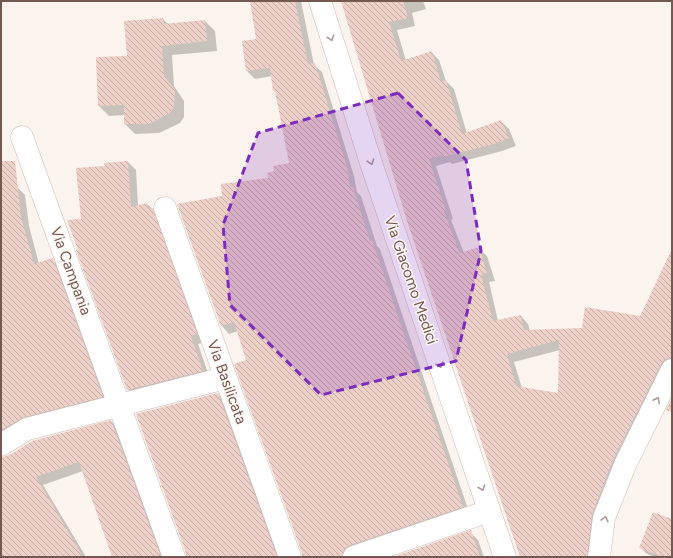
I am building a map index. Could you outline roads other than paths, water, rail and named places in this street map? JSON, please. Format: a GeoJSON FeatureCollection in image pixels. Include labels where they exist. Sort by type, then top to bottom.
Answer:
{"type":"FeatureCollection","features":[{"type":"Feature","properties":{"kind":"street","name":"Via Giacomo Medici"},"geometry":{"type":"LineString","coordinates":[[320,1],[371,163],[505,557]]}},
{"type":"Feature","properties":{"kind":"street","name":"Via Campania"},"geometry":{"type":"LineString","coordinates":[[22,137],[174,557]]}},
{"type":"Feature","properties":{"kind":"street","name":"Via Basilicata"},"geometry":{"type":"LineString","coordinates":[[165,208],[290,557]]}},
{"type":"Feature","properties":{"kind":"street"},"geometry":{"type":"LineString","coordinates":[[599,557],[604,518],[622,472],[672,370]]}},
{"type":"Feature","properties":{"kind":"street"},"geometry":{"type":"LineString","coordinates":[[1,445],[27,430],[225,378]]}},
{"type":"Feature","properties":{"kind":"street"},"geometry":{"type":"LineString","coordinates":[[354,557],[490,511]]}}]}
